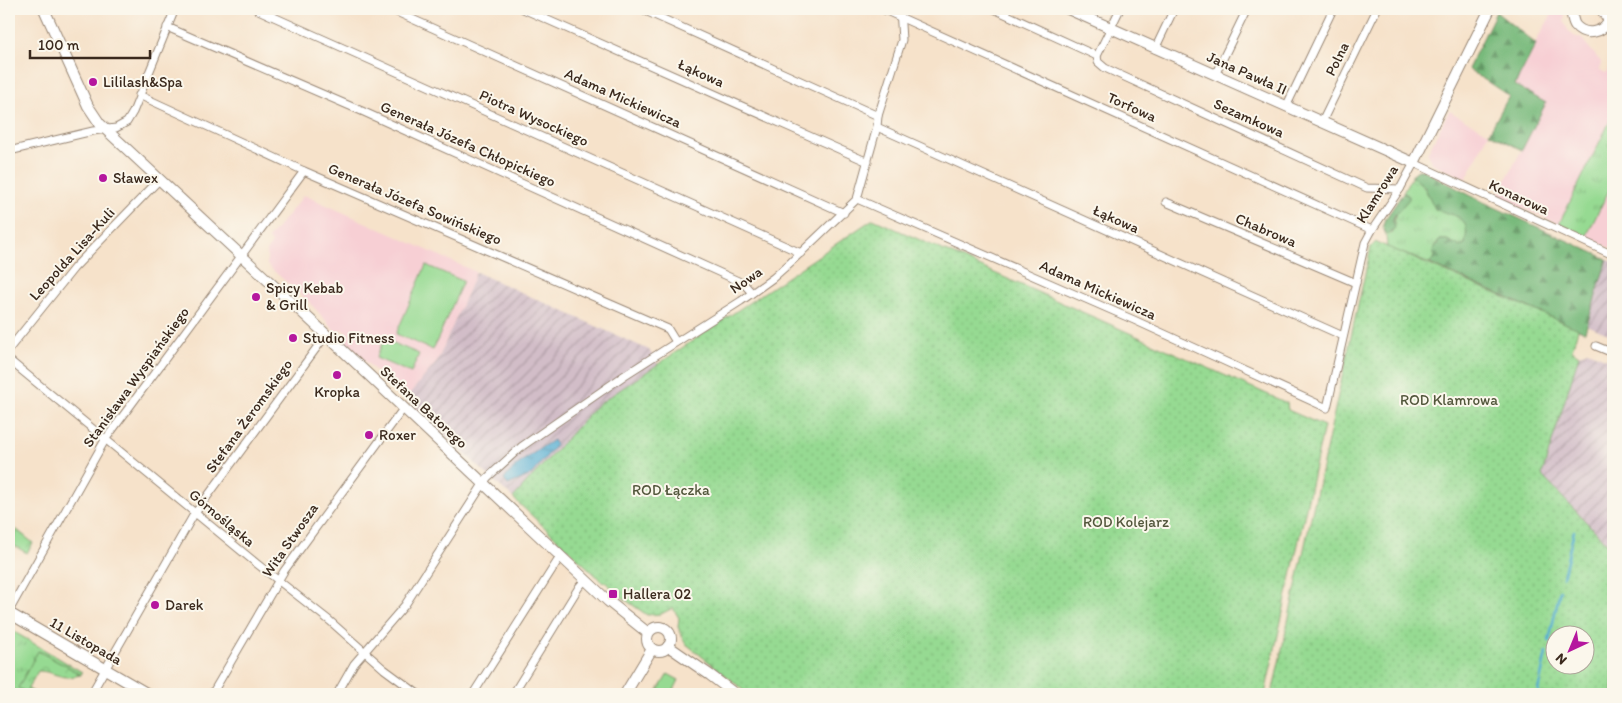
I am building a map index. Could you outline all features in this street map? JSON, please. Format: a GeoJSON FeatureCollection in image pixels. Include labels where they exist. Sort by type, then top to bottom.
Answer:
{"type":"FeatureCollection","features":[{"type":"Feature","properties":{"kind":"street","name":"Stefana Batorego"},"geometry":{"type":"LineString","coordinates":[[44,9],[91,113],[106,130],[560,557],[618,610],[648,633]]}},
{"type":"Feature","properties":{"kind":"street"},"geometry":{"type":"LineString","coordinates":[[9,151],[116,128],[127,122],[131,117],[175,9]]}},
{"type":"Feature","properties":{"kind":"street","name":"Piotra Wysockiego"},"geometry":{"type":"LineString","coordinates":[[256,9],[802,253]]}},
{"type":"Feature","properties":{"kind":"street","name":"Adama Mickiewicza"},"geometry":{"type":"LineString","coordinates":[[390,9],[844,213]]}},
{"type":"Feature","properties":{"kind":"street","name":"Łąkowa"},"geometry":{"type":"LineString","coordinates":[[523,9],[868,162]]}},
{"type":"Feature","properties":{"kind":"street"},"geometry":{"type":"LineString","coordinates":[[641,9],[878,116]]}},
{"type":"Feature","properties":{"kind":"street","name":"Torfowa"},"geometry":{"type":"LineString","coordinates":[[882,9],[1372,230]]}},
{"type":"Feature","properties":{"kind":"street","name":"Nowa"},"geometry":{"type":"LineString","coordinates":[[337,694],[354,664],[405,605],[489,475],[515,452],[773,278],[802,253],[857,199],[877,127],[878,116],[902,40],[900,9]]}},
{"type":"Feature","properties":{"kind":"street","name":"Sezamkowa"},"geometry":{"type":"LineString","coordinates":[[994,9],[1097,56],[1098,62],[1105,68],[1367,188],[1400,190]]}},
{"type":"Feature","properties":{"kind":"street","name":"Jana Pawła II"},"geometry":{"type":"LineString","coordinates":[[1068,9],[1414,163]]}},
{"type":"Feature","properties":{"kind":"street"},"geometry":{"type":"LineString","coordinates":[[1097,56],[1120,9]]}},
{"type":"Feature","properties":{"kind":"street"},"geometry":{"type":"LineString","coordinates":[[1155,49],[1174,9]]}},
{"type":"Feature","properties":{"kind":"street"},"geometry":{"type":"LineString","coordinates":[[1214,75],[1247,9]]}},
{"type":"Feature","properties":{"kind":"street"},"geometry":{"type":"LineString","coordinates":[[1286,107],[1333,9]]}},
{"type":"Feature","properties":{"kind":"street","name":"Polna"},"geometry":{"type":"LineString","coordinates":[[1322,122],[1378,9]]}},
{"type":"Feature","properties":{"kind":"street","name":"Klamrowa"},"geometry":{"type":"LineString","coordinates":[[1327,408],[1365,243],[1400,190],[1490,9]]}},
{"type":"Feature","properties":{"kind":"street"},"geometry":{"type":"LineString","coordinates":[[1571,9],[1576,25],[1584,31],[1595,32],[1601,30],[1612,21],[1601,9]]}},
{"type":"Feature","properties":{"kind":"street","name":"Generała Józefa Chłopickiego"},"geometry":{"type":"LineString","coordinates":[[167,27],[373,116],[709,268],[744,284],[752,293]]}},
{"type":"Feature","properties":{"kind":"street","name":"Generała Józefa Sowińskiego"},"geometry":{"type":"LineString","coordinates":[[139,95],[304,171],[666,328],[671,331],[676,342]]}},
{"type":"Feature","properties":{"kind":"street","name":"Łąkowa"},"geometry":{"type":"LineString","coordinates":[[877,127],[1343,336]]}},
{"type":"Feature","properties":{"kind":"street","name":"Konarowa"},"geometry":{"type":"LineString","coordinates":[[1414,163],[1613,255]]}},
{"type":"Feature","properties":{"kind":"street","name":"Stanisława Wyspiańskiego"},"geometry":{"type":"LineString","coordinates":[[9,612],[106,440],[304,171]]}},
{"type":"Feature","properties":{"kind":"street","name":"Leopolda Lisa-Kuli"},"geometry":{"type":"LineString","coordinates":[[9,349],[74,268],[159,180]]}},
{"type":"Feature","properties":{"kind":"street","name":"Adama Mickiewicza"},"geometry":{"type":"LineString","coordinates":[[857,199],[1134,320],[1327,408]]}},
{"type":"Feature","properties":{"kind":"street","name":"Chabrowa"},"geometry":{"type":"LineString","coordinates":[[1166,202],[1356,283]]}},
{"type":"Feature","properties":{"kind":"street","name":"Stefana Żeromskiego"},"geometry":{"type":"LineString","coordinates":[[91,694],[195,513],[326,335]]}},
{"type":"Feature","properties":{"kind":"street"},"geometry":{"type":"LineString","coordinates":[[1596,346],[1613,353]]}},
{"type":"Feature","properties":{"kind":"street","name":"Górnośląska"},"geometry":{"type":"LineString","coordinates":[[9,360],[330,621],[407,687],[418,694]]}},
{"type":"Feature","properties":{"kind":"street","name":"Wita Stwosza"},"geometry":{"type":"LineString","coordinates":[[212,694],[278,580],[403,409]]}},
{"type":"Feature","properties":{"kind":"street"},"geometry":{"type":"LineString","coordinates":[[473,694],[560,557]]}},
{"type":"Feature","properties":{"kind":"street"},"geometry":{"type":"LineString","coordinates":[[514,694],[585,580]]}},
{"type":"Feature","properties":{"kind":"street","name":"11 Listopada"},"geometry":{"type":"LineString","coordinates":[[9,612],[148,694]]}},
{"type":"Feature","properties":{"kind":"street"},"geometry":{"type":"LineString","coordinates":[[658,627],[667,630],[671,638],[668,646],[660,651],[652,649],[647,641],[648,633],[658,627]]}},
{"type":"Feature","properties":{"kind":"street"},"geometry":{"type":"LineString","coordinates":[[668,646],[730,693]]}},
{"type":"Feature","properties":{"kind":"street"},"geometry":{"type":"LineString","coordinates":[[625,694],[652,649]]}},
{"type":"Feature","properties":{"kind":"shaded area"},"geometry":{"type":"Polygon","coordinates":[[[1555,9],[1565,9],[1564,22],[1568,30],[1574,36],[1582,39],[1601,62],[1600,70],[1606,73],[1613,60],[1613,115],[1559,224],[1497,197],[1546,103],[1515,85],[1535,43],[1555,9]]]}},
{"type":"Feature","properties":{"kind":"shaded area"},"geometry":{"type":"Polygon","coordinates":[[[1449,111],[1489,133],[1466,179],[1432,163],[1427,154],[1449,111]]]}},
{"type":"Feature","properties":{"kind":"shaded area"},"geometry":{"type":"Polygon","coordinates":[[[1613,182],[1613,249],[1586,237],[1613,182]]]}},
{"type":"Feature","properties":{"kind":"shaded area"},"geometry":{"type":"Polygon","coordinates":[[[304,195],[476,272],[437,362],[405,399],[342,339],[347,333],[341,329],[337,333],[309,302],[267,265],[267,251],[272,243],[268,239],[304,195]]]}},
{"type":"Feature","properties":{"kind":"shaded area"},"geometry":{"type":"Polygon","coordinates":[[[1607,259],[1613,262],[1613,336],[1587,325],[1607,259]]]}},
{"type":"Feature","properties":{"kind":"shaded area"},"geometry":{"type":"Polygon","coordinates":[[[476,272],[649,350],[658,364],[596,406],[513,498],[405,399],[437,362],[476,272]]]}},
{"type":"Feature","properties":{"kind":"shaded area"},"geometry":{"type":"Polygon","coordinates":[[[1587,351],[1613,361],[1613,550],[1542,474],[1579,355],[1587,351]]]}},
{"type":"Feature","properties":{"kind":"green space"},"geometry":{"type":"Polygon","coordinates":[[[1496,12],[1536,44],[1515,85],[1546,103],[1522,150],[1489,133],[1509,96],[1468,69],[1496,12]]]}},
{"type":"Feature","properties":{"kind":"green space"},"geometry":{"type":"Polygon","coordinates":[[[1613,115],[1613,182],[1586,237],[1559,224],[1613,115]]]}},
{"type":"Feature","properties":{"kind":"green space"},"geometry":{"type":"Polygon","coordinates":[[[1418,170],[1423,170],[1477,199],[1607,259],[1585,332],[1430,264],[1434,257],[1433,250],[1440,240],[1447,240],[1460,246],[1465,244],[1466,227],[1464,222],[1456,216],[1435,209],[1424,186],[1412,176],[1418,170]]]}},
{"type":"Feature","properties":{"kind":"green space"},"geometry":{"type":"Polygon","coordinates":[[[1412,176],[1421,184],[1439,209],[1461,218],[1467,226],[1465,244],[1459,246],[1447,240],[1440,240],[1436,244],[1434,257],[1430,264],[1387,247],[1386,235],[1391,233],[1395,225],[1396,214],[1407,194],[1403,193],[1412,176]]]}},
{"type":"Feature","properties":{"kind":"green space"},"geometry":{"type":"Polygon","coordinates":[[[1403,193],[1409,196],[1409,199],[1394,216],[1395,228],[1386,235],[1383,227],[1384,221],[1403,193]]]}},
{"type":"Feature","properties":{"kind":"green space"},"geometry":{"type":"Polygon","coordinates":[[[873,219],[1287,403],[1288,410],[1324,426],[1265,694],[747,694],[685,643],[678,627],[679,618],[673,608],[661,614],[647,615],[604,583],[513,498],[596,406],[873,219]]]}},
{"type":"Feature","properties":{"kind":"green space","name":"ROD Klamrowa"},"geometry":{"type":"Polygon","coordinates":[[[1376,242],[1578,329],[1572,350],[1579,355],[1542,474],[1613,550],[1613,694],[1272,694],[1371,247],[1376,242]]]}},
{"type":"Feature","properties":{"kind":"green space"},"geometry":{"type":"Polygon","coordinates":[[[426,265],[463,281],[433,350],[396,334],[426,265]]]}},
{"type":"Feature","properties":{"kind":"green space"},"geometry":{"type":"Polygon","coordinates":[[[384,339],[419,354],[411,373],[376,358],[384,339]]]}},
{"type":"Feature","properties":{"kind":"green space"},"geometry":{"type":"Polygon","coordinates":[[[16,529],[33,543],[27,553],[9,543],[16,529]]]}},
{"type":"Feature","properties":{"kind":"green space"},"geometry":{"type":"Polygon","coordinates":[[[11,630],[82,672],[81,675],[75,676],[79,674],[39,651],[26,692],[28,689],[37,694],[21,694],[9,687],[9,679],[11,678],[9,676],[9,631],[11,630]]]}},
{"type":"Feature","properties":{"kind":"green space"},"geometry":{"type":"Polygon","coordinates":[[[38,651],[67,665],[80,674],[63,677],[38,671],[26,692],[18,688],[38,651]]]}},
{"type":"Feature","properties":{"kind":"green space"},"geometry":{"type":"Polygon","coordinates":[[[668,674],[679,680],[672,694],[661,694],[657,692],[668,674]]]}},
{"type":"Feature","properties":{"kind":"water"},"geometry":{"type":"Polygon","coordinates":[[[553,440],[556,445],[531,475],[508,485],[504,480],[513,469],[553,440]]]}},
{"type":"Feature","properties":{"kind":"waterway"},"geometry":{"type":"LineString","coordinates":[[1563,577],[1574,531]]}},
{"type":"Feature","properties":{"kind":"waterway"},"geometry":{"type":"LineString","coordinates":[[1552,626],[1560,590]]}},
{"type":"Feature","properties":{"kind":"waterway"},"geometry":{"type":"LineString","coordinates":[[1538,691],[1544,662]]}},
{"type":"Feature","properties":{"kind":"place","name":"Lililash&Spa"},"geometry":{"type":"Point","coordinates":[93,82]}},
{"type":"Feature","properties":{"kind":"place","name":"Sławex"},"geometry":{"type":"Point","coordinates":[103,178]}},
{"type":"Feature","properties":{"kind":"place","name":"Spicy Kebab & Grill"},"geometry":{"type":"Point","coordinates":[256,297]}},
{"type":"Feature","properties":{"kind":"place","name":"Studio Fitness"},"geometry":{"type":"Point","coordinates":[293,338]}},
{"type":"Feature","properties":{"kind":"place","name":"Kropka"},"geometry":{"type":"Point","coordinates":[337,375]}},
{"type":"Feature","properties":{"kind":"place","name":"Roxer"},"geometry":{"type":"Point","coordinates":[369,435]}},
{"type":"Feature","properties":{"kind":"place","name":"Hallera 02"},"geometry":{"type":"Point","coordinates":[613,594]}},
{"type":"Feature","properties":{"kind":"place","name":"Darek"},"geometry":{"type":"Point","coordinates":[155,605]}},
{"type":"Feature","properties":{"kind":"park label","name":"ROD Łączka"},"geometry":{"type":"Point","coordinates":[671,490]}},
{"type":"Feature","properties":{"kind":"park label","name":"ROD Kolejarz"},"geometry":{"type":"Point","coordinates":[1126,522]}}]}
